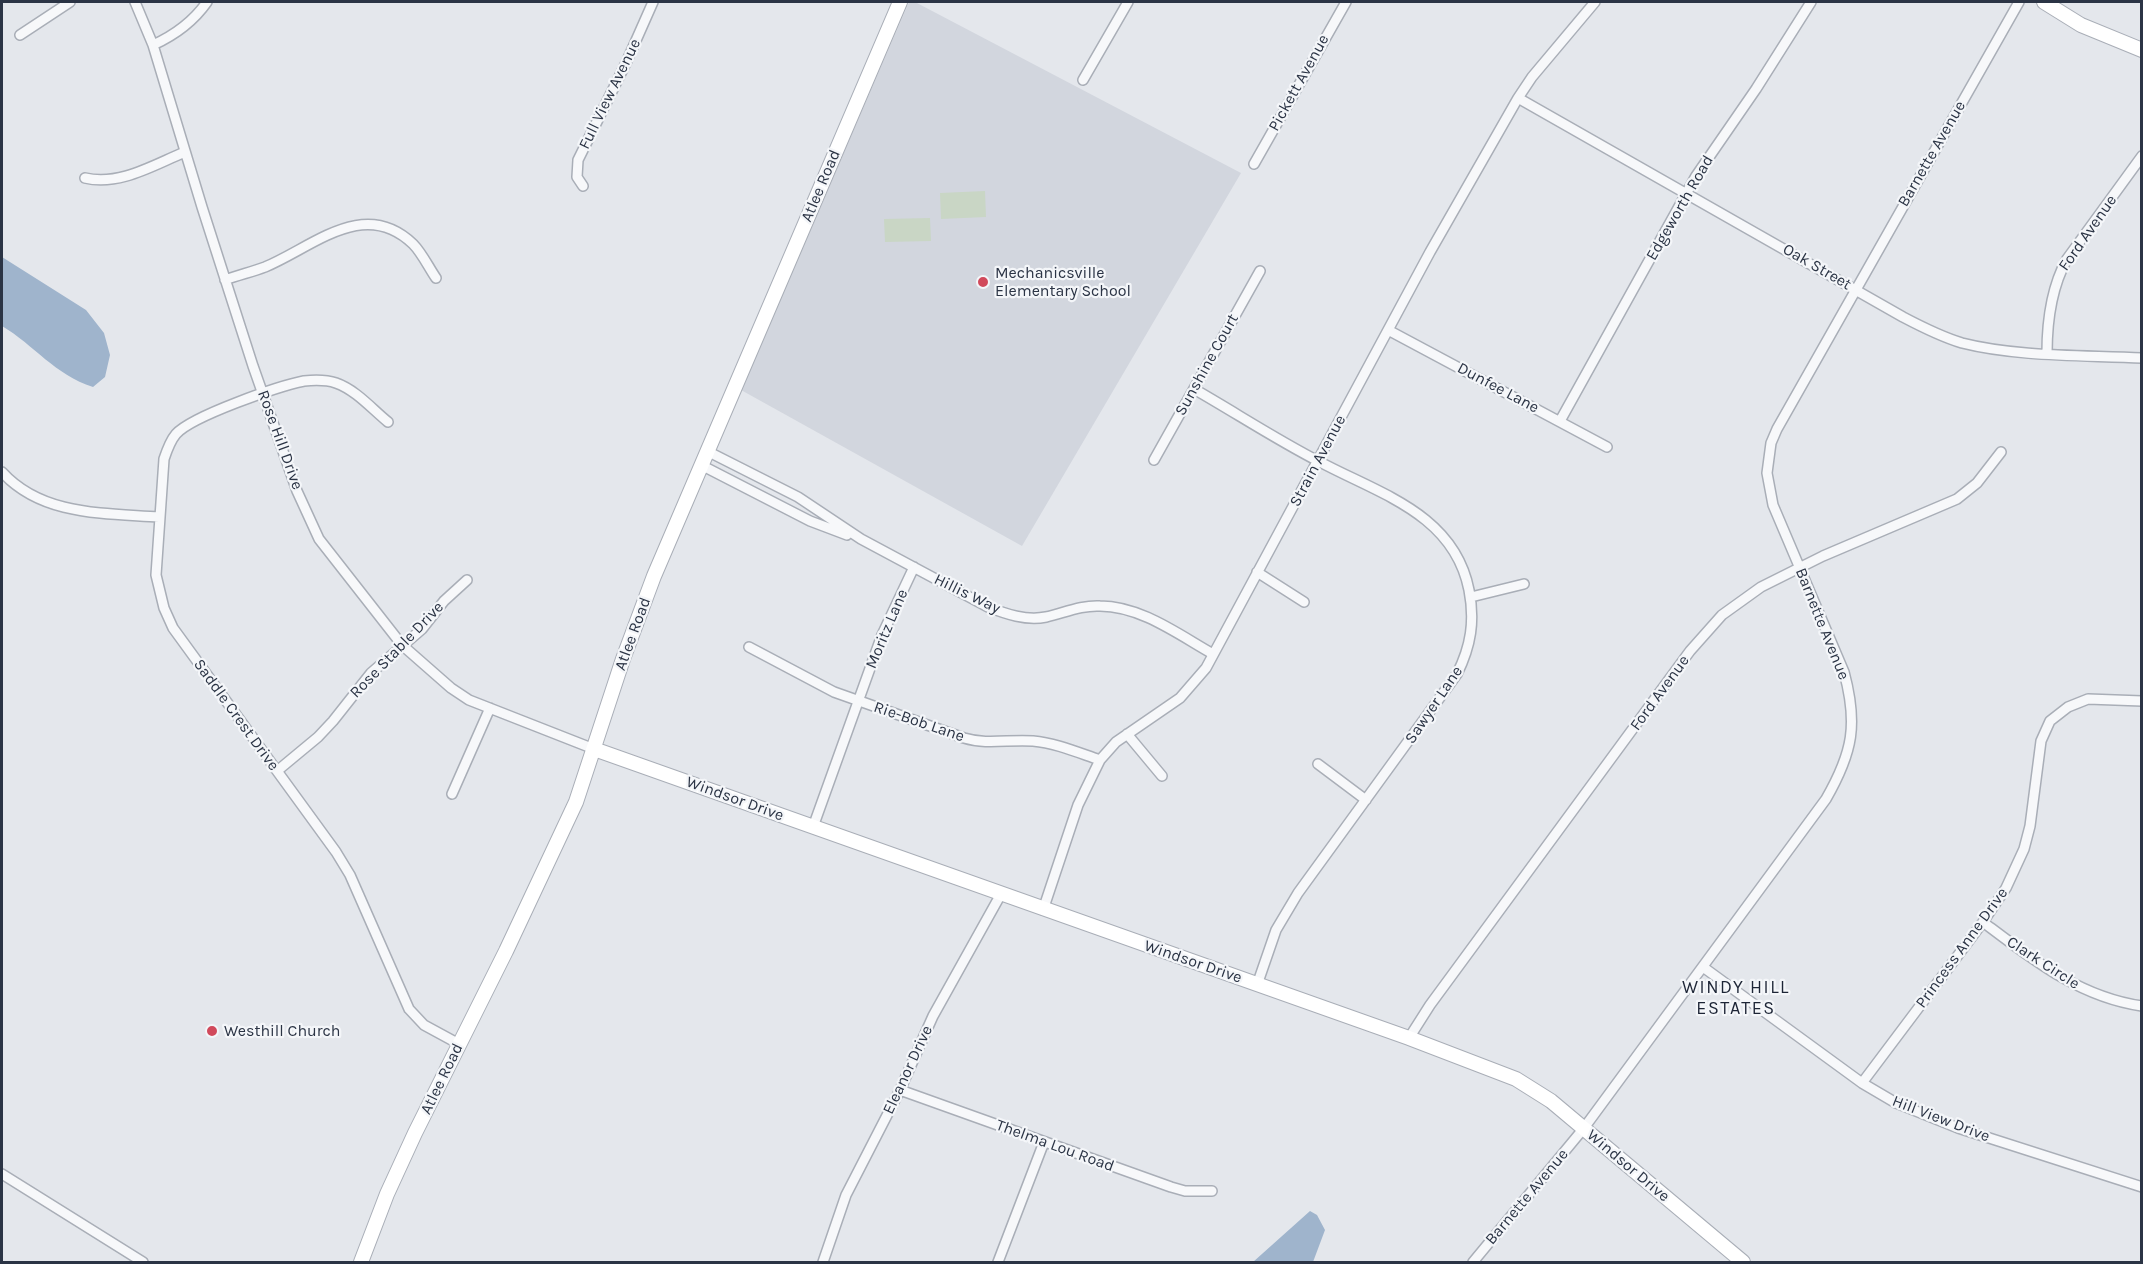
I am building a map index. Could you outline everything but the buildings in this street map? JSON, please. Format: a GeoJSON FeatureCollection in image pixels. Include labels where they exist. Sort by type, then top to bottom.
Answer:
{"type":"FeatureCollection","features":[{"type":"Feature","properties":{"kind":"street"},"geometry":{"type":"LineString","coordinates":[[20,35],[70,2]]}},
{"type":"Feature","properties":{"kind":"street","name":"Rose Hill Drive"},"geometry":{"type":"LineString","coordinates":[[135,2],[153,45],[225,280],[263,394],[297,491],[320,539],[402,645],[450,688],[490,708],[594,749]]}},
{"type":"Feature","properties":{"kind":"street"},"geometry":{"type":"LineString","coordinates":[[153,45],[178,32],[207,2]]}},
{"type":"Feature","properties":{"kind":"street","name":"Full View Avenue"},"geometry":{"type":"LineString","coordinates":[[583,186],[577,177],[578,160],[653,2]]}},
{"type":"Feature","properties":{"kind":"street","name":"Atlee Road"},"geometry":{"type":"LineString","coordinates":[[361,1263],[387,1194],[576,802],[623,658],[654,576],[900,2]]}},
{"type":"Feature","properties":{"kind":"street"},"geometry":{"type":"LineString","coordinates":[[1083,80],[1128,2]]}},
{"type":"Feature","properties":{"kind":"street","name":"Pickett Avenue"},"geometry":{"type":"LineString","coordinates":[[1254,164],[1346,2]]}},
{"type":"Feature","properties":{"kind":"street","name":"Strain Avenue"},"geometry":{"type":"LineString","coordinates":[[1043,910],[1078,805],[1100,760],[1116,742],[1180,698],[1194,684],[1214,654],[1388,330],[1518,98],[1532,77],[1595,2]]}},
{"type":"Feature","properties":{"kind":"street","name":"Edgeworth Road"},"geometry":{"type":"LineString","coordinates":[[1560,421],[1696,176],[1756,89],[1811,2]]}},
{"type":"Feature","properties":{"kind":"street","name":"Barnette Avenue"},"geometry":{"type":"LineString","coordinates":[[1474,1262],[1584,1128],[1826,799],[1840,774],[1853,728],[1844,672],[1773,505],[1768,486],[1768,458],[1777,429],[2019,2]]}},
{"type":"Feature","properties":{"kind":"street"},"geometry":{"type":"LineString","coordinates":[[2044,2],[2080,25],[2142,50]]}},
{"type":"Feature","properties":{"kind":"street","name":"Oak Street"},"geometry":{"type":"LineString","coordinates":[[1518,98],[1903,317],[1960,342],[2000,350],[2142,358]]}},
{"type":"Feature","properties":{"kind":"street"},"geometry":{"type":"LineString","coordinates":[[85,178],[111,181],[185,152]]}},
{"type":"Feature","properties":{"kind":"street","name":"Ford Avenue"},"geometry":{"type":"LineString","coordinates":[[2047,353],[2049,316],[2059,273],[2142,156]]}},
{"type":"Feature","properties":{"kind":"street"},"geometry":{"type":"LineString","coordinates":[[225,280],[265,267],[337,229],[364,224],[389,229],[414,244],[436,279]]}},
{"type":"Feature","properties":{"kind":"street","name":"Sunshine Court"},"geometry":{"type":"LineString","coordinates":[[1154,460],[1260,271]]}},
{"type":"Feature","properties":{"kind":"street","name":"Dunfee Lane"},"geometry":{"type":"LineString","coordinates":[[1388,330],[1607,447]]}},
{"type":"Feature","properties":{"kind":"street","name":"Saddle Crest Drive"},"geometry":{"type":"LineString","coordinates":[[388,422],[351,391],[335,383],[317,380],[304,381],[263,394],[195,420],[177,433],[164,459],[156,575],[164,608],[173,628],[336,852],[350,875],[409,1010],[424,1025],[459,1044]]}},
{"type":"Feature","properties":{"kind":"street","name":"Sawyer Lane"},"geometry":{"type":"LineString","coordinates":[[1194,388],[1318,461],[1412,509],[1433,525],[1455,550],[1463,567],[1471,597],[1473,629],[1458,674],[1298,892],[1285,913],[1268,950],[1257,985]]}},
{"type":"Feature","properties":{"kind":"street","name":"Hillis Way"},"geometry":{"type":"LineString","coordinates":[[707,451],[798,497],[861,539],[988,607],[1006,614],[1034,618],[1084,607],[1114,607],[1129,610],[1214,654]]}},
{"type":"Feature","properties":{"kind":"street","name":"Ford Avenue"},"geometry":{"type":"LineString","coordinates":[[1409,1038],[1437,995],[1705,632],[1722,615],[1761,587],[1799,568],[1957,499],[1977,483],[2001,452]]}},
{"type":"Feature","properties":{"kind":"street","name":"Hillis Way"},"geometry":{"type":"LineString","coordinates":[[701,465],[810,522],[861,539]]}},
{"type":"Feature","properties":{"kind":"street"},"geometry":{"type":"LineString","coordinates":[[2,472],[10,481],[46,503],[75,510],[159,518]]}},
{"type":"Feature","properties":{"kind":"street","name":"Moritz Lane"},"geometry":{"type":"LineString","coordinates":[[813,827],[882,635],[914,567]]}},
{"type":"Feature","properties":{"kind":"street"},"geometry":{"type":"LineString","coordinates":[[1257,572],[1304,602]]}},
{"type":"Feature","properties":{"kind":"street","name":"Rose Stable Drive"},"geometry":{"type":"LineString","coordinates":[[277,771],[318,737],[371,673],[422,629],[444,602],[467,580]]}},
{"type":"Feature","properties":{"kind":"street"},"geometry":{"type":"LineString","coordinates":[[1471,597],[1524,584]]}},
{"type":"Feature","properties":{"kind":"street","name":"Rie-Bob Lane"},"geometry":{"type":"LineString","coordinates":[[749,647],[824,687],[972,740],[1035,741],[1053,744],[1100,760]]}},
{"type":"Feature","properties":{"kind":"street","name":"Princess Anne Drive"},"geometry":{"type":"LineString","coordinates":[[1862,1083],[2006,888],[2024,849],[2034,803],[2041,741],[2050,721],[2068,706],[2088,699],[2142,701]]}},
{"type":"Feature","properties":{"kind":"street"},"geometry":{"type":"LineString","coordinates":[[452,794],[490,708]]}},
{"type":"Feature","properties":{"kind":"street"},"geometry":{"type":"LineString","coordinates":[[1127,734],[1162,776]]}},
{"type":"Feature","properties":{"kind":"street","name":"Windsor Drive"},"geometry":{"type":"LineString","coordinates":[[594,749],[1409,1038],[1516,1079],[1551,1101],[1743,1263]]}},
{"type":"Feature","properties":{"kind":"street"},"geometry":{"type":"LineString","coordinates":[[1318,764],[1366,800]]}},
{"type":"Feature","properties":{"kind":"street","name":"Eleanor Drive"},"geometry":{"type":"LineString","coordinates":[[822,1263],[846,1195],[900,1090],[933,1016],[1001,894]]}},
{"type":"Feature","properties":{"kind":"street","name":"Clark Circle"},"geometry":{"type":"LineString","coordinates":[[1983,922],[2040,965],[2072,984],[2114,1000],[2142,1006]]}},
{"type":"Feature","properties":{"kind":"street","name":"Hill View Drive"},"geometry":{"type":"LineString","coordinates":[[1703,967],[1862,1083],[1896,1103],[1919,1114],[2142,1187]]}},
{"type":"Feature","properties":{"kind":"street","name":"Thelma Lou Road"},"geometry":{"type":"LineString","coordinates":[[900,1090],[1171,1187],[1185,1191],[1212,1191]]}},
{"type":"Feature","properties":{"kind":"street"},"geometry":{"type":"LineString","coordinates":[[998,1263],[1044,1142]]}},
{"type":"Feature","properties":{"kind":"street"},"geometry":{"type":"LineString","coordinates":[[2,1174],[143,1263]]}},
{"type":"Feature","properties":{"kind":"shaded area","name":"Mechanicsville Elementary School"},"geometry":{"type":"Polygon","coordinates":[[[909,2],[915,2],[1241,173],[1022,546],[741,390],[909,2]]]}},
{"type":"Feature","properties":{"kind":"green space"},"geometry":{"type":"Polygon","coordinates":[[[985,191],[986,217],[941,219],[940,193],[985,191]]]}},
{"type":"Feature","properties":{"kind":"green space"},"geometry":{"type":"Polygon","coordinates":[[[930,218],[931,241],[885,242],[884,219],[930,218]]]}},
{"type":"Feature","properties":{"kind":"water"},"geometry":{"type":"Polygon","coordinates":[[[2,257],[86,310],[104,333],[110,355],[105,377],[93,387],[67,375],[2,326],[2,257]]]}},
{"type":"Feature","properties":{"kind":"water"},"geometry":{"type":"Polygon","coordinates":[[[1310,1211],[1317,1215],[1325,1230],[1313,1262],[1253,1262],[1310,1211]]]}},
{"type":"Feature","properties":{"kind":"place","name":"Mechanicsville Elementary School"},"geometry":{"type":"Point","coordinates":[983,282]}},
{"type":"Feature","properties":{"kind":"place","name":"Westhill Church"},"geometry":{"type":"Point","coordinates":[212,1031]}},
{"type":"Feature","properties":{"kind":"district","name":"WINDY HILL ESTATES"},"geometry":{"type":"Point","coordinates":[1736,998]}}]}
